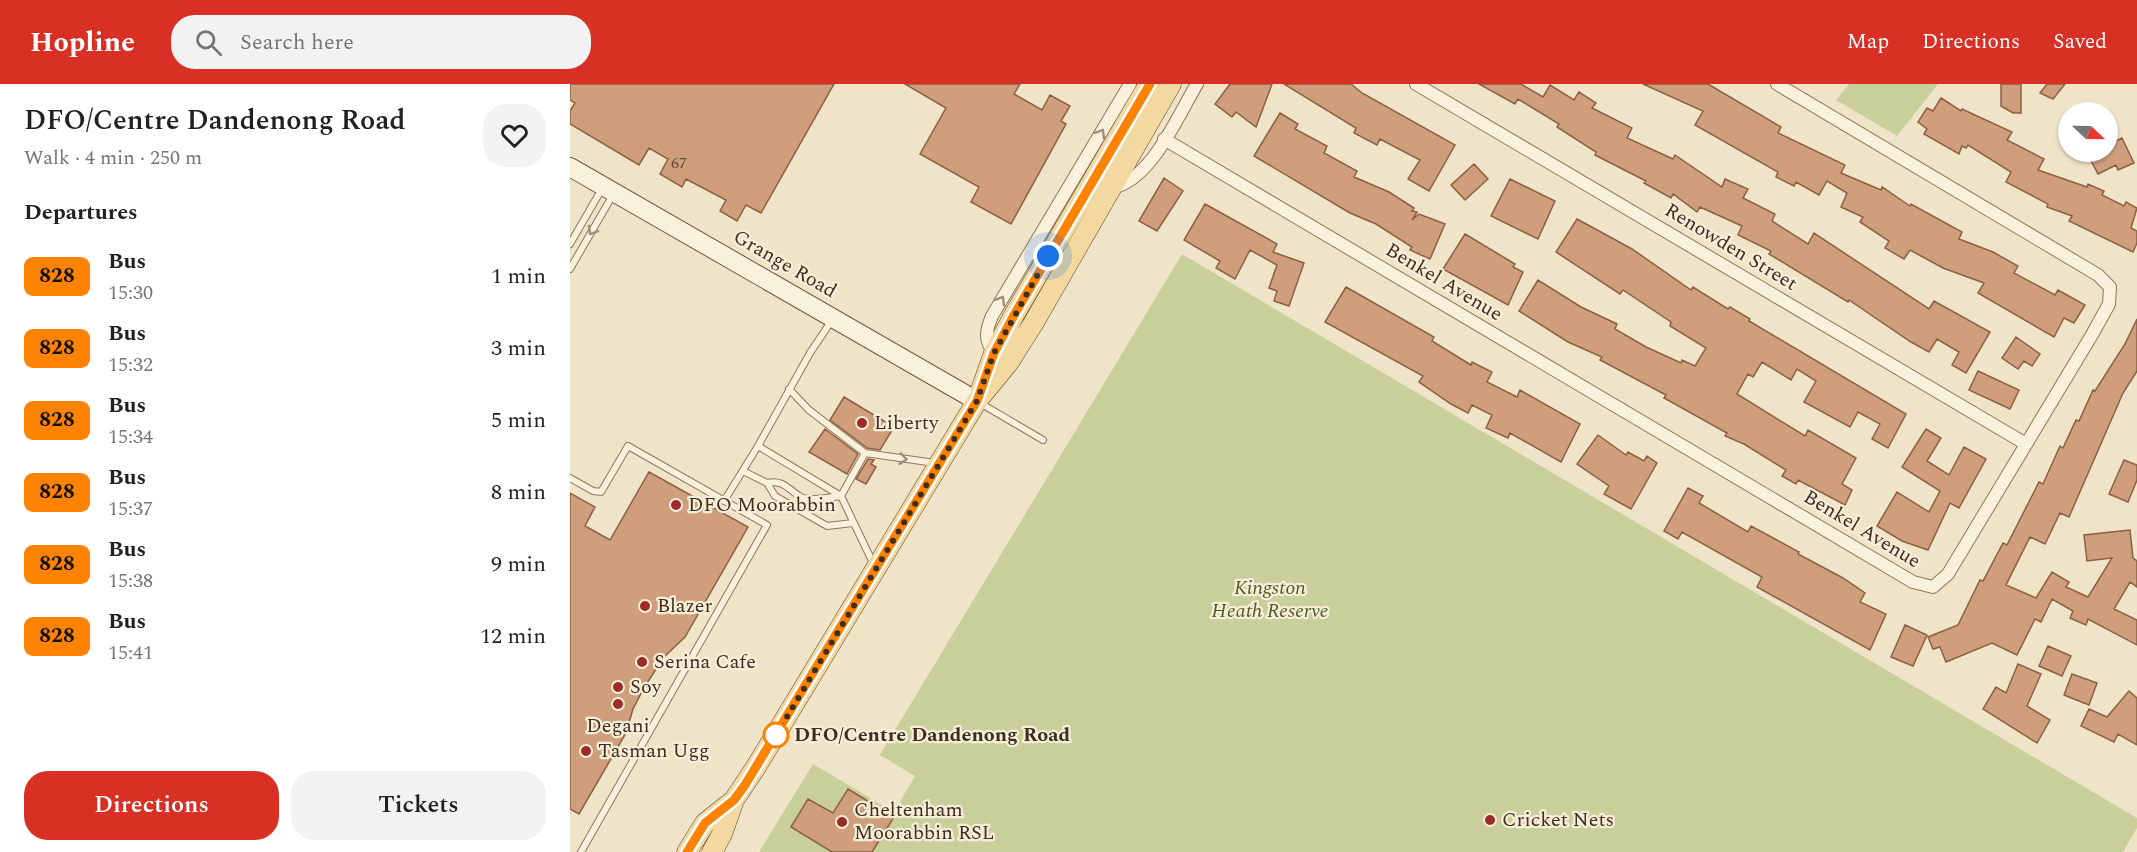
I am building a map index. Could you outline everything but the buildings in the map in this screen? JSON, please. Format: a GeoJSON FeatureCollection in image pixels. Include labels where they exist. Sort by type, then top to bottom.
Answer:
{"type":"FeatureCollection","features":[{"type":"Feature","properties":{"kind":"main road"},"geometry":{"type":"LineString","coordinates":[[712,852],[723,834],[734,800],[977,401],[1010,362],[1033,324],[1109,188],[1151,86]]}},
{"type":"Feature","properties":{"kind":"main road"},"geometry":{"type":"LineString","coordinates":[[977,401],[994,353],[1151,86]]}},
{"type":"Feature","properties":{"kind":"main road","name":"Grange Road"},"geometry":{"type":"LineString","coordinates":[[570,167],[977,401]]}},
{"type":"Feature","properties":{"kind":"main road"},"geometry":{"type":"LineString","coordinates":[[687,852],[705,823],[734,800]]}},
{"type":"Feature","properties":{"kind":"street"},"geometry":{"type":"LineString","coordinates":[[1109,188],[1122,186],[1142,173],[1197,84]]}},
{"type":"Feature","properties":{"kind":"street","name":"Renowden Street"},"geometry":{"type":"LineString","coordinates":[[1416,84],[2026,444]]}},
{"type":"Feature","properties":{"kind":"street","name":"Benkel Avenue"},"geometry":{"type":"LineString","coordinates":[[1164,139],[1919,585],[1933,587],[1948,574],[2109,304],[2111,292],[2107,282],[1777,84]]}},
{"type":"Feature","properties":{"kind":"lane"},"geometry":{"type":"LineString","coordinates":[[570,244],[609,190]]}},
{"type":"Feature","properties":{"kind":"lane"},"geometry":{"type":"LineString","coordinates":[[570,269],[609,190]]}},
{"type":"Feature","properties":{"kind":"lane"},"geometry":{"type":"LineString","coordinates":[[724,501],[758,446],[789,388],[833,318]]}},
{"type":"Feature","properties":{"kind":"lane"},"geometry":{"type":"LineString","coordinates":[[789,388],[809,410],[866,453],[940,464]]}},
{"type":"Feature","properties":{"kind":"lane"},"geometry":{"type":"LineString","coordinates":[[977,401],[1043,440]]}},
{"type":"Feature","properties":{"kind":"lane"},"geometry":{"type":"LineString","coordinates":[[570,478],[593,491],[601,492],[628,446],[767,525],[581,852]]}},
{"type":"Feature","properties":{"kind":"lane"},"geometry":{"type":"LineString","coordinates":[[758,446],[841,496],[876,569]]}},
{"type":"Feature","properties":{"kind":"lane"},"geometry":{"type":"LineString","coordinates":[[841,496],[866,453]]}},
{"type":"Feature","properties":{"kind":"lane"},"geometry":{"type":"LineString","coordinates":[[743,471],[767,483],[775,496],[827,526],[854,523]]}},
{"type":"Feature","properties":{"kind":"lane"},"geometry":{"type":"LineString","coordinates":[[767,483],[777,482],[788,485],[800,496],[808,499],[841,496]]}},
{"type":"Feature","properties":{"kind":"green space"},"geometry":{"type":"Polygon","coordinates":[[[1849,84],[1938,84],[1897,136],[1836,100],[1849,84]]]}},
{"type":"Feature","properties":{"kind":"green space","name":"Kingston Heath Reserve"},"geometry":{"type":"Polygon","coordinates":[[[1182,254],[2137,818],[2137,828],[2123,852],[759,852],[813,764],[894,812],[915,776],[880,755],[1182,254]]]}},
{"type":"Feature","properties":{"kind":"bus line","name":"828"},"geometry":{"type":"LineString","coordinates":[[687,852],[705,823],[734,800],[745,785],[912,511],[977,401],[994,353],[1014,315],[1150,84]]}},
{"type":"Feature","properties":{"kind":"place","name":"Liberty"},"geometry":{"type":"Point","coordinates":[862,423]}},
{"type":"Feature","properties":{"kind":"place","name":"DFO Moorabbin"},"geometry":{"type":"Point","coordinates":[676,505]}},
{"type":"Feature","properties":{"kind":"place","name":"Blazer"},"geometry":{"type":"Point","coordinates":[645,606]}},
{"type":"Feature","properties":{"kind":"place","name":"Serina Cafe"},"geometry":{"type":"Point","coordinates":[642,662]}},
{"type":"Feature","properties":{"kind":"place","name":"Soy"},"geometry":{"type":"Point","coordinates":[618,687]}},
{"type":"Feature","properties":{"kind":"place","name":"Degani"},"geometry":{"type":"Point","coordinates":[618,704]}},
{"type":"Feature","properties":{"kind":"place","name":"DFO/Centre Dandenong Road"},"geometry":{"type":"Point","coordinates":[776,735]}},
{"type":"Feature","properties":{"kind":"place","name":"Tasman Ugg"},"geometry":{"type":"Point","coordinates":[586,751]}},
{"type":"Feature","properties":{"kind":"place","name":"Cricket Nets"},"geometry":{"type":"Point","coordinates":[1490,820]}},
{"type":"Feature","properties":{"kind":"place","name":"Cheltenham Moorabbin RSL"},"geometry":{"type":"Point","coordinates":[842,822]}},
{"type":"Feature","properties":{"kind":"route"},"geometry":{"type":"LineString","coordinates":[[776,735],[977,401],[994,353],[1048,256]]}}]}
